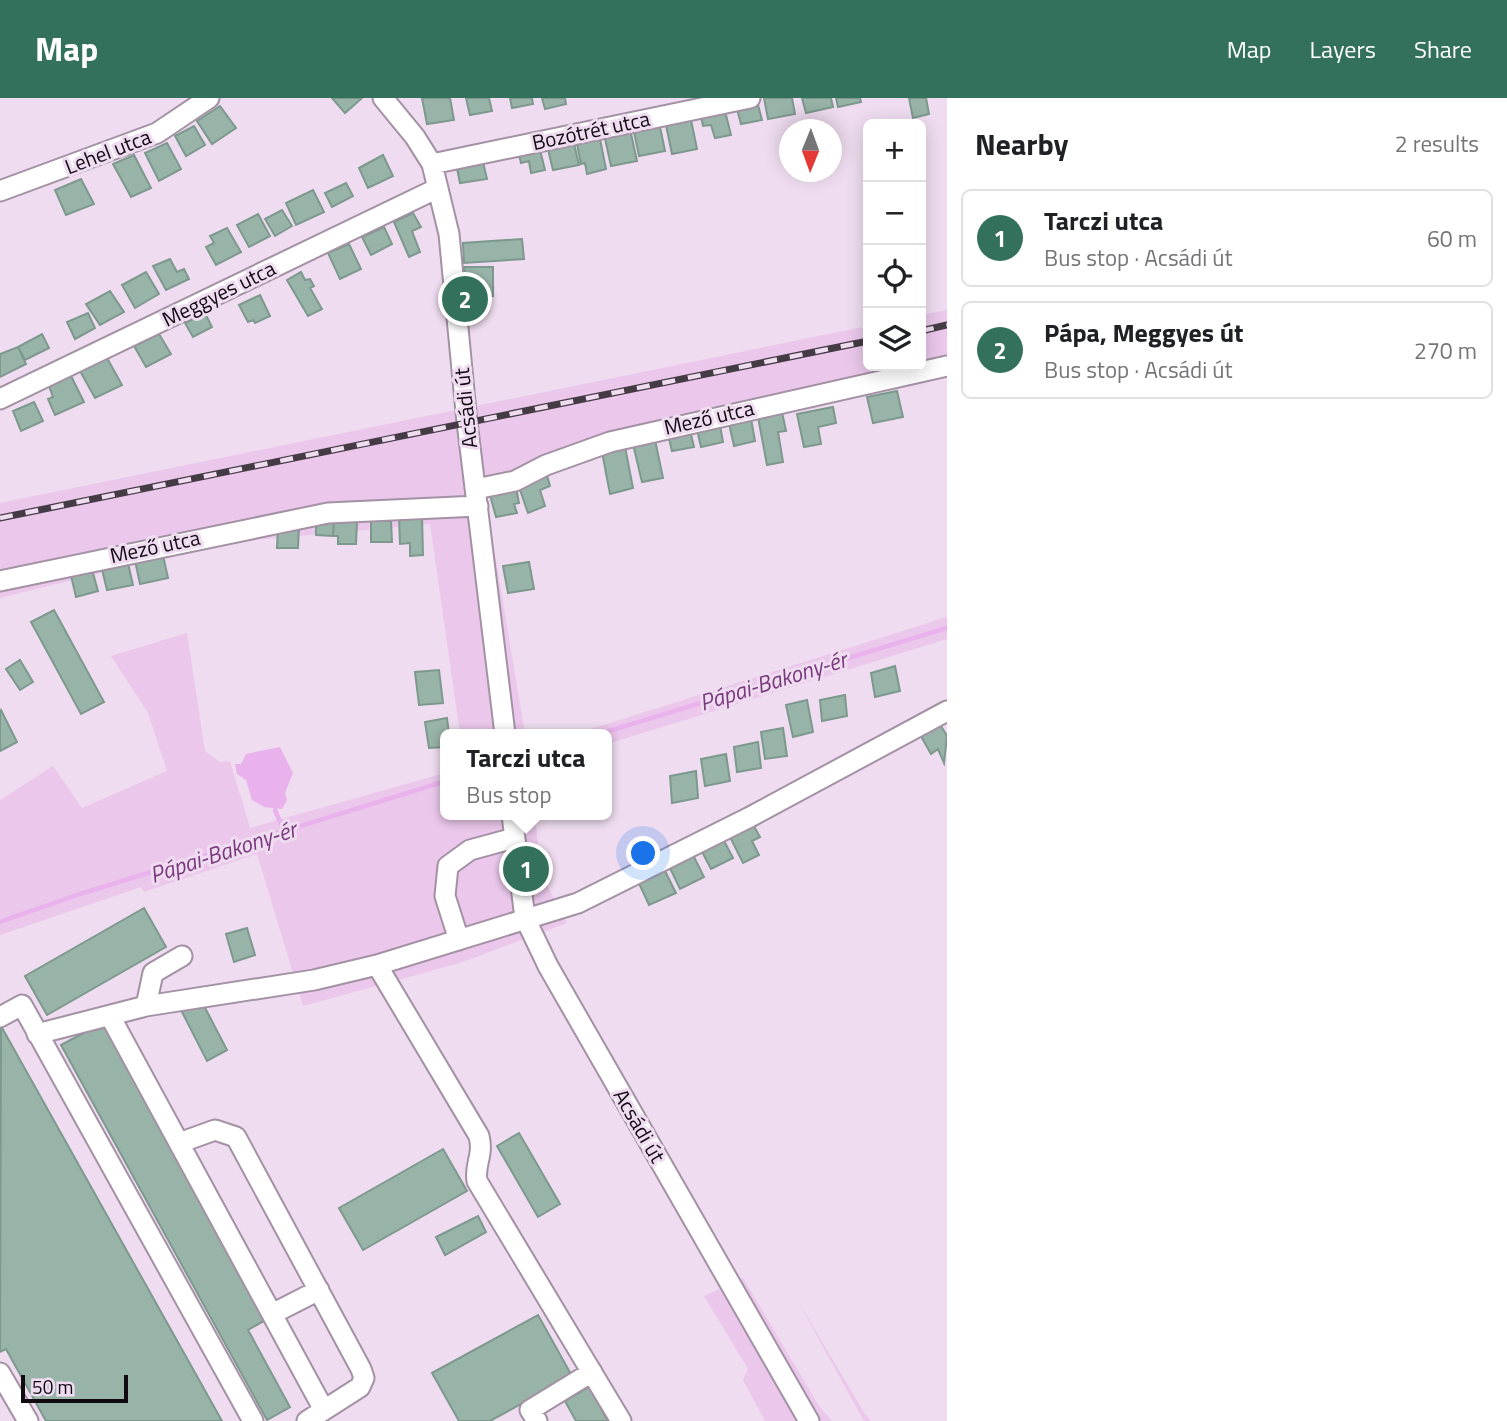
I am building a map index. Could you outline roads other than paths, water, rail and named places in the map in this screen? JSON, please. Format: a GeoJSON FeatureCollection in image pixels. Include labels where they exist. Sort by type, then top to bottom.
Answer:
{"type":"FeatureCollection","features":[{"type":"Feature","properties":{"kind":"street","name":"Lehel utca"},"geometry":{"type":"LineString","coordinates":[[0,191],[157,133],[209,98]]}},
{"type":"Feature","properties":{"kind":"street","name":"Acsádi út"},"geometry":{"type":"LineString","coordinates":[[383,98],[415,137],[432,164],[449,234],[504,729]]}},
{"type":"Feature","properties":{"kind":"street","name":"Bozótrét utca"},"geometry":{"type":"LineString","coordinates":[[432,164],[750,98]]}},
{"type":"Feature","properties":{"kind":"street","name":"Meggyes utca"},"geometry":{"type":"LineString","coordinates":[[0,399],[438,188]]}},
{"type":"Feature","properties":{"kind":"street","name":"Mező utca"},"geometry":{"type":"LineString","coordinates":[[0,581],[328,513],[477,497],[546,466],[610,442],[947,366]]}},
{"type":"Feature","properties":{"kind":"street"},"geometry":{"type":"LineString","coordinates":[[37,1034],[146,1006],[314,980],[377,965],[578,903],[750,817],[947,711]]}},
{"type":"Feature","properties":{"kind":"street","name":"Acsádi út"},"geometry":{"type":"LineString","coordinates":[[512,820],[525,918],[585,1032],[809,1421]]}},
{"type":"Feature","properties":{"kind":"street"},"geometry":{"type":"LineString","coordinates":[[459,940],[445,896],[448,866],[470,850],[514,838]]}},
{"type":"Feature","properties":{"kind":"street"},"geometry":{"type":"LineString","coordinates":[[146,1006],[153,973],[182,956]]}},
{"type":"Feature","properties":{"kind":"street"},"geometry":{"type":"LineString","coordinates":[[377,965],[478,1136],[482,1156],[475,1171],[477,1181],[621,1421]]}},
{"type":"Feature","properties":{"kind":"street"},"geometry":{"type":"LineString","coordinates":[[0,1017],[22,1005],[253,1421]]}},
{"type":"Feature","properties":{"kind":"street"},"geometry":{"type":"LineString","coordinates":[[110,1016],[272,1314],[315,1416],[360,1387],[364,1378],[236,1138],[215,1130],[180,1143]]}},
{"type":"Feature","properties":{"kind":"street"},"geometry":{"type":"LineString","coordinates":[[272,1314],[319,1290]]}},
{"type":"Feature","properties":{"kind":"street"},"geometry":{"type":"LineString","coordinates":[[537,1421],[530,1410],[592,1372]]}},
{"type":"Feature","properties":{"kind":"street"},"geometry":{"type":"LineString","coordinates":[[0,1373],[28,1421]]}},
{"type":"Feature","properties":{"kind":"waterway","name":"Pápai-Bakony-ér"},"geometry":{"type":"LineString","coordinates":[[612,730],[947,628]]}},
{"type":"Feature","properties":{"kind":"waterway","name":"Pápai-Bakony-ér"},"geometry":{"type":"LineString","coordinates":[[0,922],[80,894],[440,783]]}},
{"type":"Feature","properties":{"kind":"waterway"},"geometry":{"type":"LineString","coordinates":[[275,810],[284,831]]}},
{"type":"Feature","properties":{"kind":"railway"},"geometry":{"type":"LineString","coordinates":[[926,330],[947,325]]}},
{"type":"Feature","properties":{"kind":"railway"},"geometry":{"type":"LineString","coordinates":[[0,518],[863,342]]}},
{"type":"Feature","properties":{"kind":"place","name":"Pápa, Meggyes út"},"geometry":{"type":"Point","coordinates":[465,299]}},
{"type":"Feature","properties":{"kind":"place","name":"Tarczi utca"},"geometry":{"type":"Point","coordinates":[526,869]}}]}
